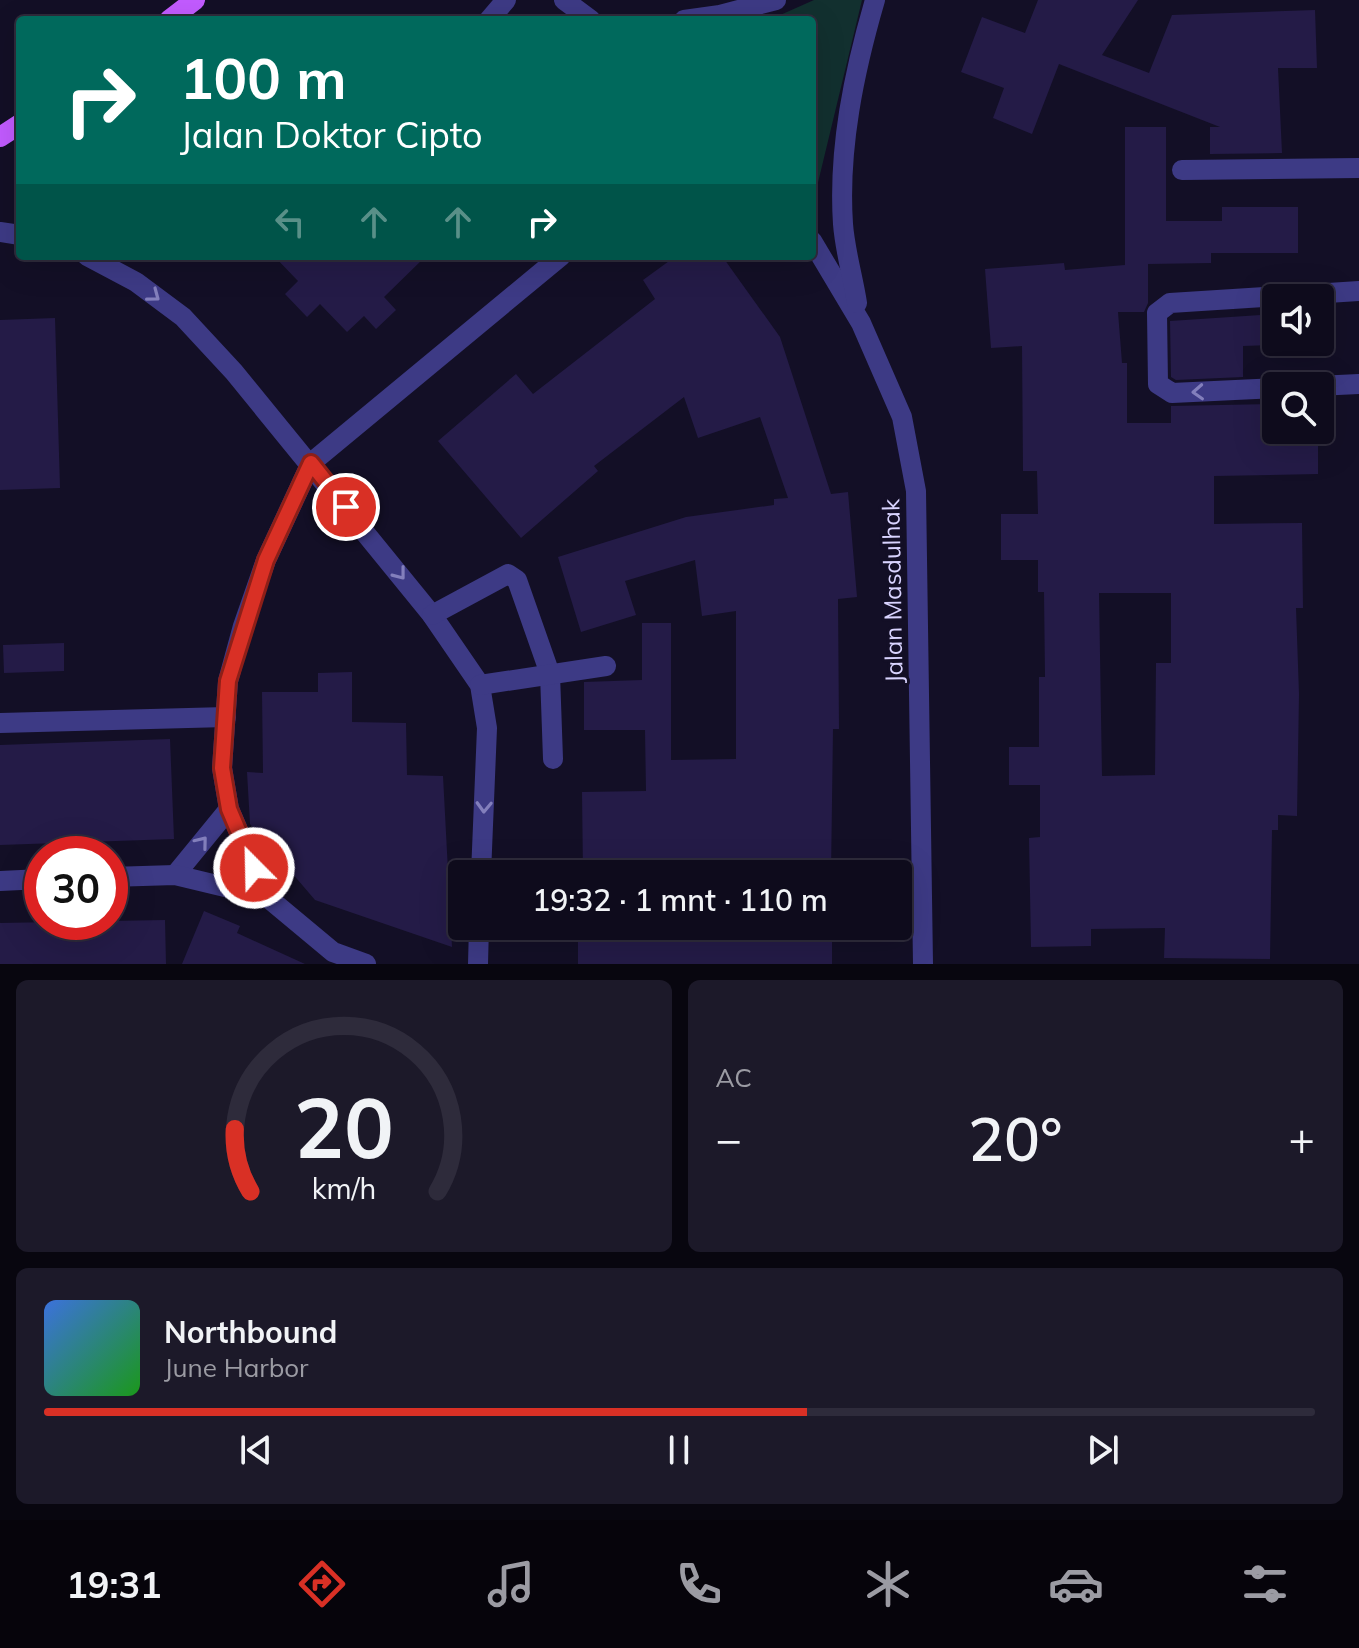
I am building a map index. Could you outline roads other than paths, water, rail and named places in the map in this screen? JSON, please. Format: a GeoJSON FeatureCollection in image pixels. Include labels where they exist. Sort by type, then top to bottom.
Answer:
{"type":"FeatureCollection","features":[{"type":"Feature","properties":{"kind":"main road"},"geometry":{"type":"LineString","coordinates":[[174,16],[195,0]]}},
{"type":"Feature","properties":{"kind":"street"},"geometry":{"type":"LineString","coordinates":[[492,16],[506,0]]}},
{"type":"Feature","properties":{"kind":"street"},"geometry":{"type":"LineString","coordinates":[[564,0],[586,16]]}},
{"type":"Feature","properties":{"kind":"street"},"geometry":{"type":"LineString","coordinates":[[713,16],[776,0]]}},
{"type":"Feature","properties":{"kind":"street"},"geometry":{"type":"LineString","coordinates":[[861,323],[843,226],[843,178],[847,118],[875,0]]}},
{"type":"Feature","properties":{"kind":"street"},"geometry":{"type":"LineString","coordinates":[[1182,170],[1359,168]]}},
{"type":"Feature","properties":{"kind":"street","name":"Jalan Masdulhak"},"geometry":{"type":"LineString","coordinates":[[816,248],[861,323],[902,417],[916,491],[923,964]]}},
{"type":"Feature","properties":{"kind":"street"},"geometry":{"type":"LineString","coordinates":[[95,260],[136,282],[183,317],[311,463],[432,615],[480,685],[487,728],[482,860]]}},
{"type":"Feature","properties":{"kind":"street"},"geometry":{"type":"LineString","coordinates":[[267,897],[229,809],[222,768],[228,681],[266,560],[311,463],[556,260]]}},
{"type":"Feature","properties":{"kind":"street"},"geometry":{"type":"LineString","coordinates":[[1262,389],[1172,393],[1158,384],[1157,313],[1170,303],[1359,291]]}},
{"type":"Feature","properties":{"kind":"street"},"geometry":{"type":"LineString","coordinates":[[1334,385],[1359,384]]}},
{"type":"Feature","properties":{"kind":"street"},"geometry":{"type":"LineString","coordinates":[[432,615],[508,574],[512,575],[528,602],[550,674],[553,759]]}},
{"type":"Feature","properties":{"kind":"street"},"geometry":{"type":"LineString","coordinates":[[480,685],[606,666]]}},
{"type":"Feature","properties":{"kind":"street"},"geometry":{"type":"LineString","coordinates":[[0,723],[226,717]]}},
{"type":"Feature","properties":{"kind":"street"},"geometry":{"type":"LineString","coordinates":[[175,875],[229,809]]}},
{"type":"Feature","properties":{"kind":"street"},"geometry":{"type":"LineString","coordinates":[[128,876],[175,875],[267,897],[333,952],[366,964]]}},
{"type":"Feature","properties":{"kind":"street"},"geometry":{"type":"LineString","coordinates":[[0,881],[24,880]]}},
{"type":"Feature","properties":{"kind":"street"},"geometry":{"type":"LineString","coordinates":[[478,964],[479,940]]}}]}
